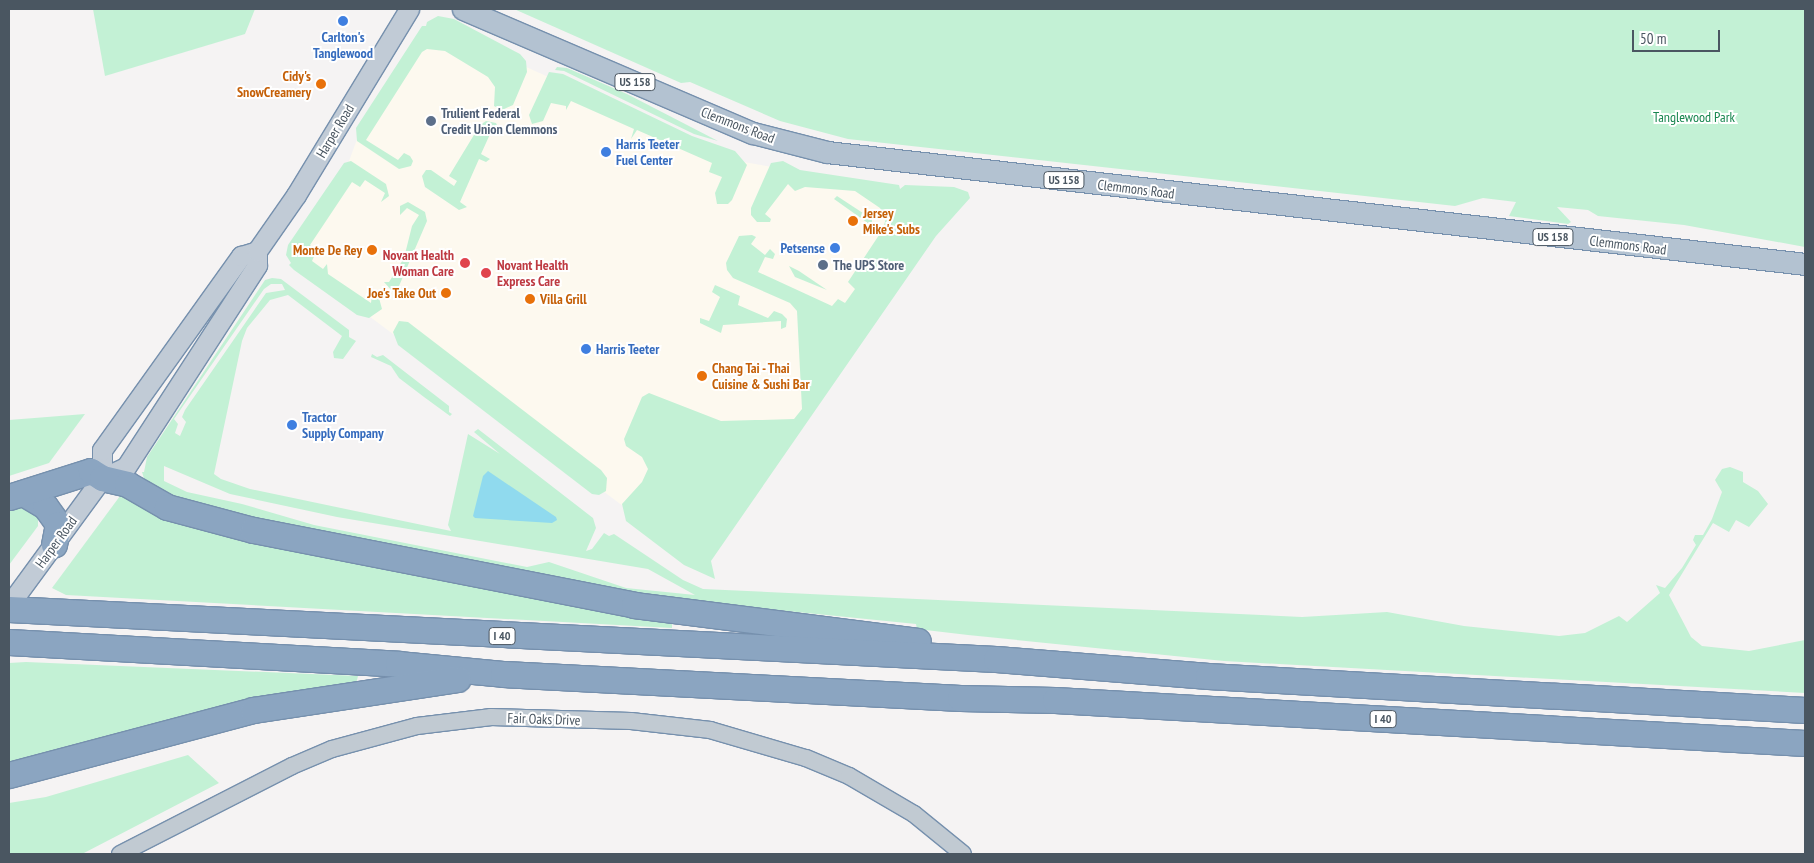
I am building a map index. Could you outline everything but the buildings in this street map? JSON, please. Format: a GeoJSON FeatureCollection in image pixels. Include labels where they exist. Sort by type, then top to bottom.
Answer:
{"type":"FeatureCollection","features":[{"type":"Feature","properties":{"kind":"highway"},"geometry":{"type":"LineString","coordinates":[[16,495],[81,472],[91,471],[102,478],[127,484],[186,514],[253,530],[634,605],[964,647],[996,659]]}},
{"type":"Feature","properties":{"kind":"highway"},"geometry":{"type":"LineString","coordinates":[[16,495],[45,506],[58,524],[47,554]]}},
{"type":"Feature","properties":{"kind":"highway","name":"I 40"},"geometry":{"type":"LineString","coordinates":[[9,609],[996,659],[1218,677],[1805,710]]}},
{"type":"Feature","properties":{"kind":"highway","name":"I 40"},"geometry":{"type":"LineString","coordinates":[[9,642],[359,662],[503,674],[960,698],[1055,700],[1805,743]]}},
{"type":"Feature","properties":{"kind":"highway"},"geometry":{"type":"LineString","coordinates":[[9,775],[253,710],[362,692],[503,674]]}},
{"type":"Feature","properties":{"kind":"main road","name":"Harper Road"},"geometry":{"type":"LineString","coordinates":[[9,605],[102,478],[126,467],[257,266],[257,251],[296,195],[409,9]]}},
{"type":"Feature","properties":{"kind":"main road","name":"Clemmons Road"},"geometry":{"type":"LineString","coordinates":[[463,9],[753,133],[818,150],[1805,264]]}},
{"type":"Feature","properties":{"kind":"main road","name":"Harper Road"},"geometry":{"type":"LineString","coordinates":[[102,478],[102,450],[241,256],[257,251]]}},
{"type":"Feature","properties":{"kind":"street","name":"Fair Oaks Drive"},"geometry":{"type":"LineString","coordinates":[[120,854],[292,766],[332,749],[417,726],[491,717],[631,721],[718,732],[806,758],[850,776],[914,814],[963,854]]}},
{"type":"Feature","properties":{"kind":"shaded area"},"geometry":{"type":"Polygon","coordinates":[[[438,27],[732,160],[900,189],[897,207],[808,406],[797,421],[627,509],[290,257],[346,169],[362,126],[438,27]]]}},
{"type":"Feature","properties":{"kind":"green space"},"geometry":{"type":"Polygon","coordinates":[[[93,9],[255,9],[245,34],[105,76],[93,9]]]}},
{"type":"Feature","properties":{"kind":"green space","name":"Tanglewood Park"},"geometry":{"type":"Polygon","coordinates":[[[514,9],[1805,9],[1805,247],[1684,225],[1598,216],[1588,210],[1557,207],[1571,222],[1568,224],[1509,216],[1516,202],[1483,198],[1455,206],[848,139],[780,121],[690,82],[681,83],[514,9]]]}},
{"type":"Feature","properties":{"kind":"green space"},"geometry":{"type":"Polygon","coordinates":[[[438,16],[454,19],[520,54],[526,61],[527,72],[513,105],[502,110],[494,106],[495,87],[488,77],[445,51],[427,49],[422,52],[366,140],[398,160],[404,153],[410,156],[413,161],[411,166],[399,169],[357,141],[356,128],[422,26],[426,26],[427,22],[438,16]]]}},
{"type":"Feature","properties":{"kind":"green space"},"geometry":{"type":"Polygon","coordinates":[[[557,67],[567,68],[627,94],[718,141],[694,134],[564,71],[555,70],[557,67]]]}},
{"type":"Feature","properties":{"kind":"green space"},"geometry":{"type":"Polygon","coordinates":[[[549,72],[563,74],[692,136],[735,151],[747,165],[732,200],[728,204],[717,204],[715,193],[722,177],[709,172],[712,163],[637,130],[631,139],[634,129],[571,101],[566,110],[566,106],[551,103],[543,121],[532,124],[529,115],[549,72]]]}},
{"type":"Feature","properties":{"kind":"green space"},"geometry":{"type":"Polygon","coordinates":[[[486,121],[496,123],[500,132],[497,134],[491,132],[481,154],[490,159],[486,162],[479,159],[460,202],[467,207],[459,210],[425,187],[422,176],[426,170],[431,170],[454,186],[457,181],[449,176],[480,125],[486,121]]]}},
{"type":"Feature","properties":{"kind":"green space"},"geometry":{"type":"Polygon","coordinates":[[[351,161],[386,184],[389,196],[381,202],[385,193],[365,180],[360,187],[352,182],[310,245],[316,252],[312,261],[323,269],[327,264],[328,274],[371,303],[372,294],[379,298],[382,309],[369,318],[357,315],[294,270],[289,265],[291,263],[286,255],[288,245],[344,163],[351,161]]]}},
{"type":"Feature","properties":{"kind":"green space"},"geometry":{"type":"Polygon","coordinates":[[[783,161],[800,170],[899,185],[900,189],[905,185],[954,187],[968,192],[970,198],[936,236],[711,561],[715,579],[684,565],[626,521],[622,504],[642,482],[648,469],[642,457],[626,446],[624,439],[642,397],[649,393],[721,421],[794,419],[802,409],[797,311],[790,303],[733,278],[727,270],[726,263],[739,236],[752,235],[756,237],[751,244],[765,255],[770,249],[775,254],[773,259],[765,257],[758,272],[832,306],[838,299],[845,303],[855,289],[848,282],[883,229],[886,218],[880,208],[855,191],[805,187],[795,191],[788,184],[765,214],[771,219],[770,222],[757,222],[751,215],[751,208],[771,163],[783,161]]]}},
{"type":"Feature","properties":{"kind":"green space"},"geometry":{"type":"Polygon","coordinates":[[[837,196],[872,219],[872,226],[834,199],[837,196]]]}},
{"type":"Feature","properties":{"kind":"green space"},"geometry":{"type":"Polygon","coordinates":[[[408,202],[425,212],[427,221],[399,286],[393,292],[384,282],[389,282],[404,258],[412,226],[419,215],[407,208],[400,215],[400,206],[408,202]]]}},
{"type":"Feature","properties":{"kind":"green space"},"geometry":{"type":"Polygon","coordinates":[[[789,266],[799,271],[827,290],[795,277],[789,266]]]}},
{"type":"Feature","properties":{"kind":"green space"},"geometry":{"type":"Polygon","coordinates":[[[272,278],[281,279],[349,330],[349,337],[356,341],[343,359],[334,358],[333,352],[342,336],[288,295],[270,300],[247,328],[242,341],[214,474],[221,479],[250,489],[451,531],[448,525],[468,434],[500,454],[474,432],[478,429],[593,518],[596,528],[586,551],[592,549],[604,533],[609,536],[614,534],[683,580],[703,589],[1302,617],[1387,612],[1464,626],[1559,636],[1585,633],[1619,616],[1627,622],[1660,593],[1656,585],[1665,588],[1682,568],[1696,545],[1693,540],[1695,535],[1703,535],[1712,519],[1722,492],[1715,480],[1722,469],[1730,467],[1743,472],[1743,482],[1758,491],[1768,504],[1749,527],[1736,520],[1729,532],[1713,523],[1669,595],[1691,637],[1702,646],[1749,651],[1805,640],[1805,693],[1224,661],[917,629],[916,624],[666,599],[328,535],[169,497],[145,482],[142,472],[144,472],[147,457],[265,280],[272,278]],[[271,284],[264,289],[174,419],[178,424],[175,433],[180,436],[186,422],[182,417],[185,410],[266,293],[285,290],[282,284],[271,284]],[[164,466],[164,481],[187,492],[242,504],[314,525],[527,567],[549,562],[626,588],[695,595],[648,569],[337,517],[230,494],[164,466]]]}},
{"type":"Feature","properties":{"kind":"green space"},"geometry":{"type":"Polygon","coordinates":[[[715,285],[740,296],[738,305],[768,318],[774,311],[782,314],[787,319],[786,327],[781,329],[781,321],[723,325],[721,333],[700,323],[700,318],[709,321],[720,297],[712,292],[715,285]]]}},
{"type":"Feature","properties":{"kind":"green space"},"geometry":{"type":"Polygon","coordinates":[[[399,321],[408,322],[601,470],[607,478],[606,491],[599,495],[592,494],[398,345],[393,332],[399,321]]]}},
{"type":"Feature","properties":{"kind":"green space"},"geometry":{"type":"Polygon","coordinates":[[[372,354],[377,357],[383,355],[449,406],[449,412],[452,414],[450,416],[424,397],[399,378],[391,366],[371,357],[372,354]]]}},
{"type":"Feature","properties":{"kind":"green space"},"geometry":{"type":"Polygon","coordinates":[[[85,414],[49,463],[9,476],[9,420],[85,414]]]}},
{"type":"Feature","properties":{"kind":"green space"},"geometry":{"type":"Polygon","coordinates":[[[120,496],[672,621],[672,628],[66,595],[52,588],[120,496]]]}},
{"type":"Feature","properties":{"kind":"green space"},"geometry":{"type":"Polygon","coordinates":[[[20,504],[38,515],[38,526],[9,565],[9,506],[20,504]]]}},
{"type":"Feature","properties":{"kind":"green space"},"geometry":{"type":"Polygon","coordinates":[[[26,662],[358,676],[356,684],[9,768],[9,663],[26,662]]]}},
{"type":"Feature","properties":{"kind":"green space"},"geometry":{"type":"Polygon","coordinates":[[[188,755],[219,783],[82,854],[9,854],[9,803],[46,797],[188,755]]]}},
{"type":"Feature","properties":{"kind":"water"},"geometry":{"type":"Polygon","coordinates":[[[488,471],[556,517],[557,520],[552,523],[475,518],[473,516],[483,476],[488,471]]]}},
{"type":"Feature","properties":{"kind":"place","name":"Carlton's Tanglewood"},"geometry":{"type":"Point","coordinates":[343,21]}},
{"type":"Feature","properties":{"kind":"place","name":"Cidy's SnowCreamery"},"geometry":{"type":"Point","coordinates":[321,84]}},
{"type":"Feature","properties":{"kind":"place","name":"Trulient Federal Credit Union Clemmons"},"geometry":{"type":"Point","coordinates":[431,121]}},
{"type":"Feature","properties":{"kind":"place","name":"Harris Teeter Fuel Center"},"geometry":{"type":"Point","coordinates":[606,152]}},
{"type":"Feature","properties":{"kind":"place","name":"Jersey Mike's Subs"},"geometry":{"type":"Point","coordinates":[853,221]}},
{"type":"Feature","properties":{"kind":"place","name":"Petsense"},"geometry":{"type":"Point","coordinates":[835,248]}},
{"type":"Feature","properties":{"kind":"place","name":"Monte De Rey"},"geometry":{"type":"Point","coordinates":[372,250]}},
{"type":"Feature","properties":{"kind":"place","name":"Novant Health Woman Care"},"geometry":{"type":"Point","coordinates":[465,263]}},
{"type":"Feature","properties":{"kind":"place","name":"The UPS Store"},"geometry":{"type":"Point","coordinates":[823,265]}},
{"type":"Feature","properties":{"kind":"place","name":"Novant Health Express Care"},"geometry":{"type":"Point","coordinates":[486,273]}},
{"type":"Feature","properties":{"kind":"place","name":"Joe's Take Out"},"geometry":{"type":"Point","coordinates":[446,293]}},
{"type":"Feature","properties":{"kind":"place","name":"Villa Grill"},"geometry":{"type":"Point","coordinates":[530,299]}},
{"type":"Feature","properties":{"kind":"place","name":"Harris Teeter"},"geometry":{"type":"Point","coordinates":[586,349]}},
{"type":"Feature","properties":{"kind":"place","name":"Chang Tai - Thai Cuisine & Sushi Bar"},"geometry":{"type":"Point","coordinates":[702,376]}},
{"type":"Feature","properties":{"kind":"place","name":"Tractor Supply Company"},"geometry":{"type":"Point","coordinates":[292,425]}}]}
